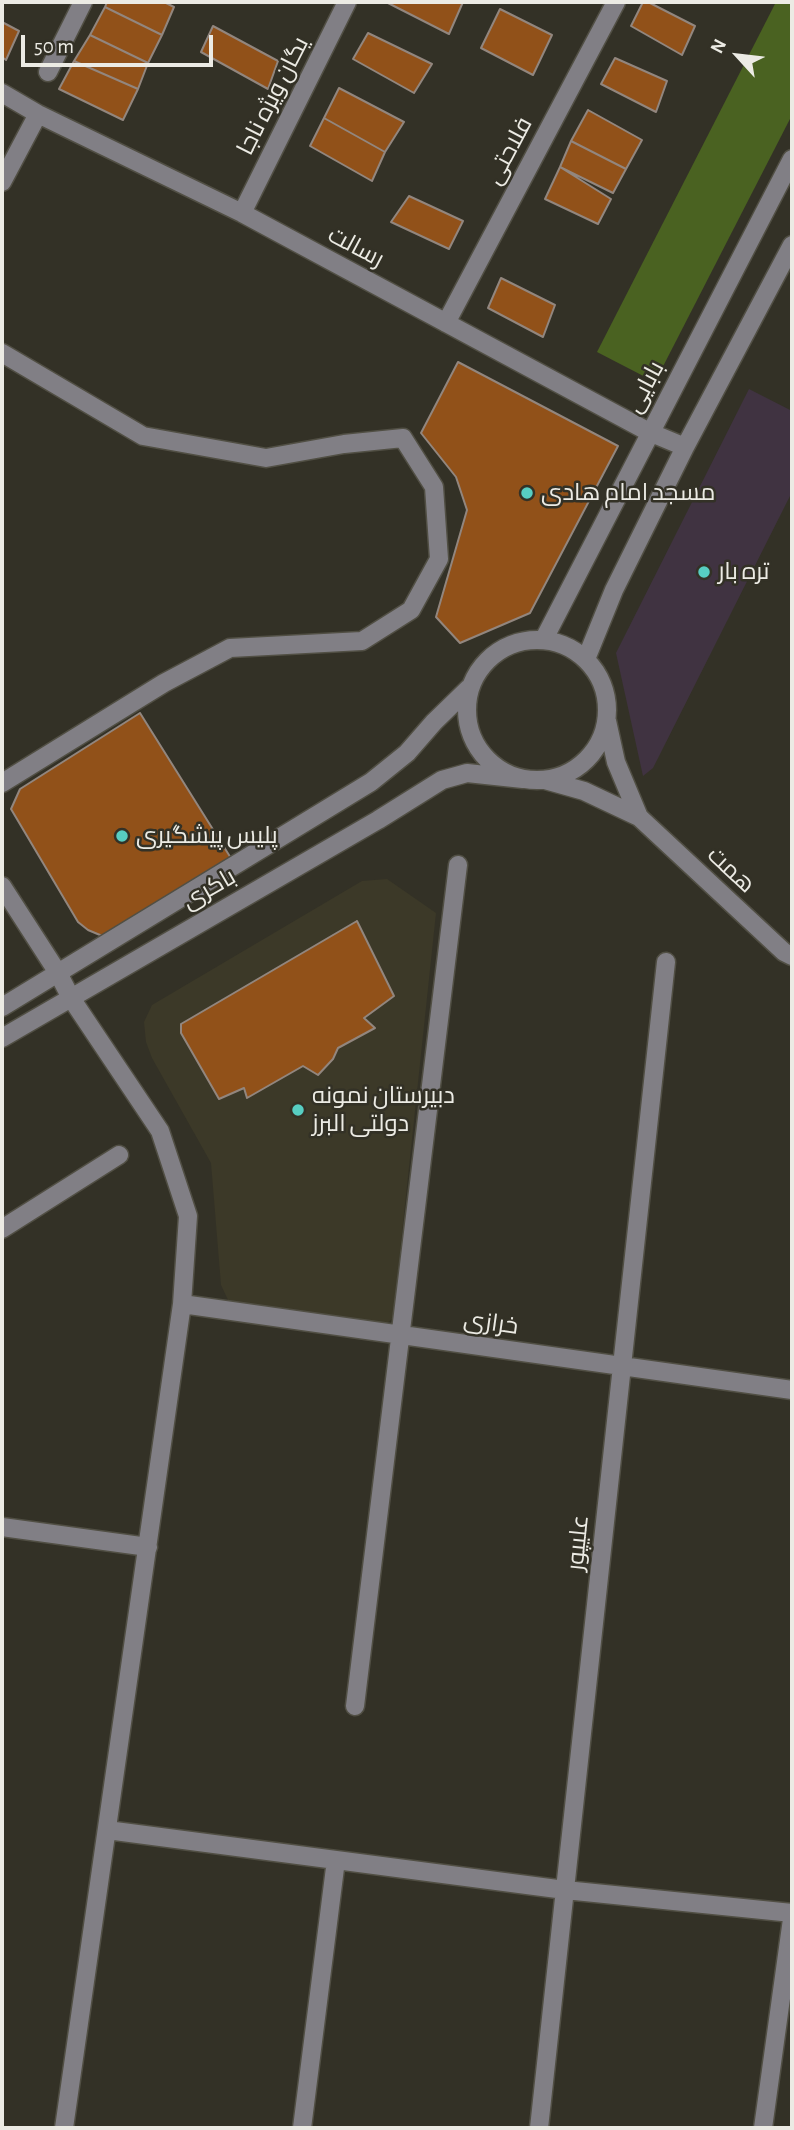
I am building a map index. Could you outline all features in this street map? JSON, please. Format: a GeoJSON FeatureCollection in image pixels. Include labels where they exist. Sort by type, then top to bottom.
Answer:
{"type":"FeatureCollection","features":[{"type":"Feature","properties":{"kind":"street"},"geometry":{"type":"LineString","coordinates":[[48,72],[83,2]]}},
{"type":"Feature","properties":{"kind":"street","name":"یگان ویژه ناجا"},"geometry":{"type":"LineString","coordinates":[[242,213],[347,2]]}},
{"type":"Feature","properties":{"kind":"street","name":"فلاحتی"},"geometry":{"type":"LineString","coordinates":[[446,323],[616,2]]}},
{"type":"Feature","properties":{"kind":"street","name":"رسالت"},"geometry":{"type":"LineString","coordinates":[[2,93],[38,114],[242,213],[649,432],[685,447]]}},
{"type":"Feature","properties":{"kind":"street"},"geometry":{"type":"LineString","coordinates":[[2,182],[38,114]]}},
{"type":"Feature","properties":{"kind":"street","name":"بابایی"},"geometry":{"type":"LineString","coordinates":[[544,639],[792,159]]}},
{"type":"Feature","properties":{"kind":"street"},"geometry":{"type":"LineString","coordinates":[[586,659],[614,590],[685,447],[792,245]]}},
{"type":"Feature","properties":{"kind":"street"},"geometry":{"type":"LineString","coordinates":[[2,353],[144,436],[266,458],[344,443],[403,438],[434,487],[439,559],[411,610],[362,641],[230,648],[164,683],[2,783]]}},
{"type":"Feature","properties":{"kind":"street"},"geometry":{"type":"LineString","coordinates":[[544,639],[567,645],[586,659],[600,677],[607,699],[607,721],[616,762],[639,817],[584,791],[545,780],[523,779],[500,771],[482,756],[470,735],[466,712],[469,688],[480,667],[498,650],[520,641],[544,639]]}},
{"type":"Feature","properties":{"kind":"street","name":"باکری"},"geometry":{"type":"LineString","coordinates":[[2,1007],[371,782],[407,753],[469,688]]}},
{"type":"Feature","properties":{"kind":"street"},"geometry":{"type":"LineString","coordinates":[[545,780],[567,774],[585,761],[599,743],[607,721]]}},
{"type":"Feature","properties":{"kind":"street","name":"باکری"},"geometry":{"type":"LineString","coordinates":[[2,1038],[378,820],[442,780],[467,773],[523,779]]}},
{"type":"Feature","properties":{"kind":"street","name":"همت"},"geometry":{"type":"LineString","coordinates":[[639,817],[792,956]]}},
{"type":"Feature","properties":{"kind":"street"},"geometry":{"type":"LineString","coordinates":[[355,1706],[458,865]]}},
{"type":"Feature","properties":{"kind":"street"},"geometry":{"type":"LineString","coordinates":[[2,886],[71,998],[160,1131],[188,1216],[182,1304],[64,2128]]}},
{"type":"Feature","properties":{"kind":"street","name":"علیپور"},"geometry":{"type":"LineString","coordinates":[[539,2128],[666,962]]}},
{"type":"Feature","properties":{"kind":"street"},"geometry":{"type":"LineString","coordinates":[[2,1229],[119,1155]]}},
{"type":"Feature","properties":{"kind":"street","name":"خرازی"},"geometry":{"type":"LineString","coordinates":[[182,1304],[792,1390]]}},
{"type":"Feature","properties":{"kind":"street"},"geometry":{"type":"LineString","coordinates":[[2,1527],[148,1547]]}},
{"type":"Feature","properties":{"kind":"street"},"geometry":{"type":"LineString","coordinates":[[107,1830],[565,1890],[792,1913]]}},
{"type":"Feature","properties":{"kind":"street"},"geometry":{"type":"LineString","coordinates":[[302,2128],[336,1860]]}},
{"type":"Feature","properties":{"kind":"street"},"geometry":{"type":"LineString","coordinates":[[764,2128],[792,1919]]}},
{"type":"Feature","properties":{"kind":"shaded area","name":"تره بار"},"geometry":{"type":"Polygon","coordinates":[[[749,389],[792,411],[792,492],[653,768],[643,776],[616,653],[749,389]]]}},
{"type":"Feature","properties":{"kind":"shaded area","name":"دبیرستان نمونه دولتی البرز"},"geometry":{"type":"Polygon","coordinates":[[[387,879],[436,913],[393,1318],[379,1331],[229,1302],[221,1285],[211,1163],[152,1058],[146,1042],[144,1022],[152,1005],[362,881],[387,879]]]}},
{"type":"Feature","properties":{"kind":"green space"},"geometry":{"type":"Polygon","coordinates":[[[776,2],[792,2],[792,115],[655,382],[597,352],[776,2]]]}},
{"type":"Feature","properties":{"kind":"building"},"geometry":{"type":"Polygon","coordinates":[[[107,2],[164,2],[174,7],[162,35],[105,7],[107,2]]]}},
{"type":"Feature","properties":{"kind":"building"},"geometry":{"type":"Polygon","coordinates":[[[386,2],[463,2],[449,34],[386,2]]]}},
{"type":"Feature","properties":{"kind":"building"},"geometry":{"type":"Polygon","coordinates":[[[643,2],[695,26],[682,55],[631,26],[643,2]]]}},
{"type":"Feature","properties":{"kind":"building"},"geometry":{"type":"Polygon","coordinates":[[[105,7],[162,35],[148,63],[90,35],[105,7]]]}},
{"type":"Feature","properties":{"kind":"building"},"geometry":{"type":"Polygon","coordinates":[[[500,9],[552,35],[533,75],[481,48],[500,9]]]}},
{"type":"Feature","properties":{"kind":"building"},"geometry":{"type":"Polygon","coordinates":[[[2,22],[19,31],[6,60],[2,57],[2,22]]]}},
{"type":"Feature","properties":{"kind":"building"},"geometry":{"type":"Polygon","coordinates":[[[213,26],[278,61],[268,89],[201,52],[213,26]]]}},
{"type":"Feature","properties":{"kind":"building"},"geometry":{"type":"Polygon","coordinates":[[[368,33],[432,64],[414,93],[353,59],[368,33]]]}},
{"type":"Feature","properties":{"kind":"building"},"geometry":{"type":"Polygon","coordinates":[[[90,35],[148,63],[138,89],[74,61],[90,35]]]}},
{"type":"Feature","properties":{"kind":"building"},"geometry":{"type":"Polygon","coordinates":[[[615,58],[667,81],[656,112],[601,84],[615,58]]]}},
{"type":"Feature","properties":{"kind":"building"},"geometry":{"type":"Polygon","coordinates":[[[74,61],[138,89],[123,120],[59,89],[74,61]]]}},
{"type":"Feature","properties":{"kind":"building"},"geometry":{"type":"Polygon","coordinates":[[[339,88],[404,122],[385,152],[324,118],[339,88]]]}},
{"type":"Feature","properties":{"kind":"building"},"geometry":{"type":"Polygon","coordinates":[[[588,110],[642,140],[626,169],[571,141],[588,110]]]}},
{"type":"Feature","properties":{"kind":"building"},"geometry":{"type":"Polygon","coordinates":[[[324,118],[385,152],[372,181],[310,146],[324,118]]]}},
{"type":"Feature","properties":{"kind":"building"},"geometry":{"type":"Polygon","coordinates":[[[571,141],[626,169],[613,193],[560,167],[571,141]]]}},
{"type":"Feature","properties":{"kind":"building"},"geometry":{"type":"Polygon","coordinates":[[[560,167],[611,199],[598,224],[545,199],[560,167]]]}},
{"type":"Feature","properties":{"kind":"building"},"geometry":{"type":"Polygon","coordinates":[[[409,196],[463,221],[449,249],[391,222],[409,196]]]}},
{"type":"Feature","properties":{"kind":"building"},"geometry":{"type":"Polygon","coordinates":[[[501,278],[555,305],[543,337],[488,308],[501,278]]]}},
{"type":"Feature","properties":{"kind":"building","name":"مسجد امام هادی"},"geometry":{"type":"Polygon","coordinates":[[[458,362],[618,446],[530,613],[460,643],[436,617],[467,510],[456,477],[421,433],[458,362]]]}},
{"type":"Feature","properties":{"kind":"building","name":"پلیس پیشگیری"},"geometry":{"type":"Polygon","coordinates":[[[140,713],[234,863],[112,940],[88,930],[78,922],[11,809],[20,789],[140,713]]]}},
{"type":"Feature","properties":{"kind":"building"},"geometry":{"type":"Polygon","coordinates":[[[357,921],[394,996],[364,1018],[375,1028],[338,1048],[333,1059],[318,1075],[303,1066],[247,1098],[244,1088],[219,1099],[181,1033],[181,1024],[357,921]]]}},
{"type":"Feature","properties":{"kind":"place","name":"مسجد امام هادی"},"geometry":{"type":"Point","coordinates":[527,493]}},
{"type":"Feature","properties":{"kind":"place","name":"تره بار"},"geometry":{"type":"Point","coordinates":[704,572]}},
{"type":"Feature","properties":{"kind":"place","name":"پلیس پیشگیری"},"geometry":{"type":"Point","coordinates":[122,836]}},
{"type":"Feature","properties":{"kind":"place","name":"دبیرستان نمونه دولتی البرز"},"geometry":{"type":"Point","coordinates":[298,1110]}}]}
